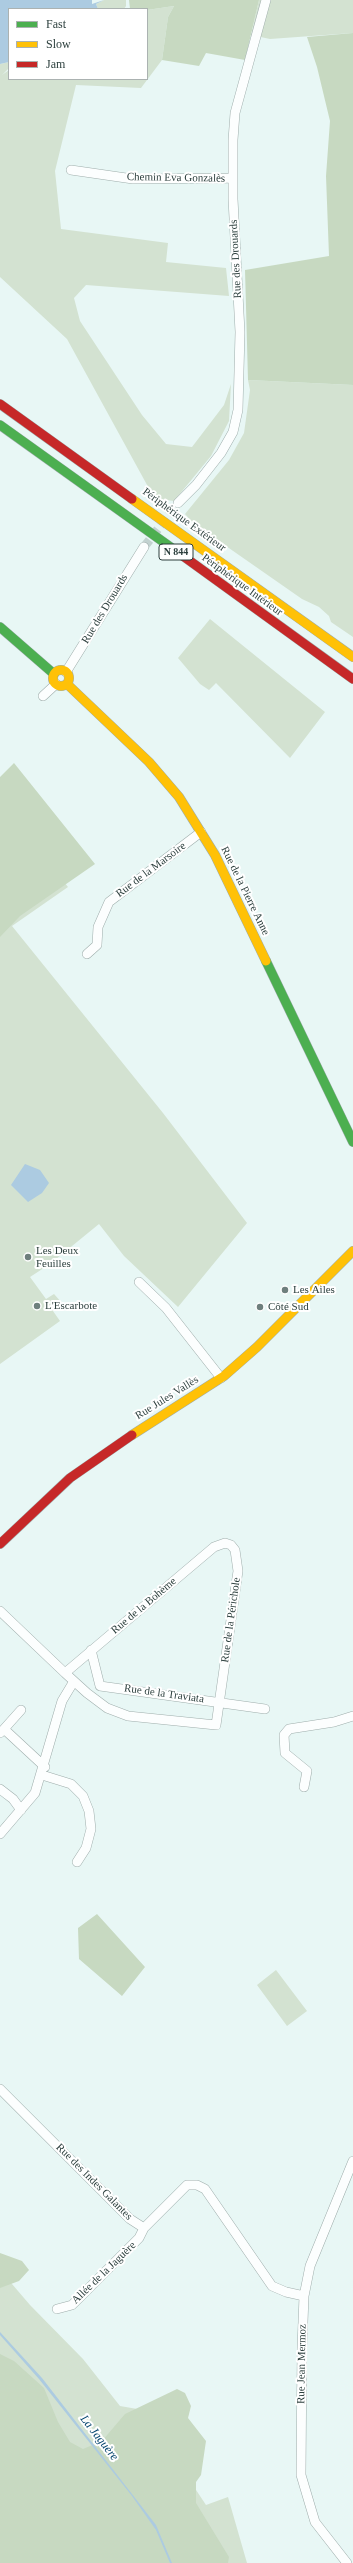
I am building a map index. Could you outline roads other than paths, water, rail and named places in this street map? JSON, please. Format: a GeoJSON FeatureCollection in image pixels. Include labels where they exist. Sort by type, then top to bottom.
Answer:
{"type":"FeatureCollection","features":[{"type":"Feature","properties":{"kind":"main road","name":"Périphérique Extérieur"},"geometry":{"type":"LineString","coordinates":[[0,404],[353,657]]}},
{"type":"Feature","properties":{"kind":"main road","name":"Périphérique Intérieur"},"geometry":{"type":"LineString","coordinates":[[0,426],[353,679]]}},
{"type":"Feature","properties":{"kind":"main road"},"geometry":{"type":"LineString","coordinates":[[0,627],[54,674],[56,684],[63,686],[67,684],[70,676],[66,672],[58,671],[54,674]]}},
{"type":"Feature","properties":{"kind":"main road","name":"Rue de la Pierre Anne"},"geometry":{"type":"LineString","coordinates":[[67,684],[150,762],[179,797],[201,832],[238,901],[353,1142]]}},
{"type":"Feature","properties":{"kind":"main road","name":"Rue Jules Vallès"},"geometry":{"type":"LineString","coordinates":[[342,1265],[353,1251]]}},
{"type":"Feature","properties":{"kind":"main road","name":"Rue Jules Vallès"},"geometry":{"type":"LineString","coordinates":[[0,1544],[70,1478],[94,1460],[221,1378],[257,1347],[353,1256]]}},
{"type":"Feature","properties":{"kind":"street","name":"Rue des Drouards"},"geometry":{"type":"LineString","coordinates":[[178,503],[196,485],[221,453],[233,432],[238,410],[240,332],[234,178],[235,112],[266,0]]}},
{"type":"Feature","properties":{"kind":"street","name":"Chemin Eva Gonzalès"},"geometry":{"type":"LineString","coordinates":[[71,170],[133,179],[234,178]]}},
{"type":"Feature","properties":{"kind":"street","name":"Rue des Drouards"},"geometry":{"type":"LineString","coordinates":[[66,672],[144,547]]}},
{"type":"Feature","properties":{"kind":"street"},"geometry":{"type":"LineString","coordinates":[[43,696],[56,684]]}},
{"type":"Feature","properties":{"kind":"street","name":"Rue de la Marsoire"},"geometry":{"type":"LineString","coordinates":[[87,954],[97,945],[98,927],[109,902],[201,832]]}},
{"type":"Feature","properties":{"kind":"street"},"geometry":{"type":"LineString","coordinates":[[139,1282],[166,1308],[221,1378]]}},
{"type":"Feature","properties":{"kind":"street","name":"Rue de la Bohème"},"geometry":{"type":"LineString","coordinates":[[65,1673],[214,1547],[226,1542]]}},
{"type":"Feature","properties":{"kind":"street","name":"Rue de la Périchole"},"geometry":{"type":"LineString","coordinates":[[74,1681],[107,1708],[128,1716],[216,1725],[238,1571],[235,1550],[231,1544],[226,1542]]}},
{"type":"Feature","properties":{"kind":"street"},"geometry":{"type":"LineString","coordinates":[[0,1611],[74,1681],[68,1687],[62,1701],[43,1771],[35,1793],[0,1834]]}},
{"type":"Feature","properties":{"kind":"street","name":"Rue de la Traviata"},"geometry":{"type":"LineString","coordinates":[[91,1650],[100,1686],[265,1709]]}},
{"type":"Feature","properties":{"kind":"street"},"geometry":{"type":"LineString","coordinates":[[21,1710],[2,1731],[43,1771],[71,1784],[83,1796],[87,1806],[91,1829],[86,1848],[77,1862]]}},
{"type":"Feature","properties":{"kind":"street"},"geometry":{"type":"LineString","coordinates":[[304,1787],[307,1770],[285,1753],[284,1735],[290,1729],[334,1722],[353,1716]]}},
{"type":"Feature","properties":{"kind":"street"},"geometry":{"type":"LineString","coordinates":[[0,1789],[13,1799],[20,1810]]}},
{"type":"Feature","properties":{"kind":"street","name":"Rue des Indes Galantes"},"geometry":{"type":"LineString","coordinates":[[0,2089],[130,2219],[144,2228],[187,2186],[197,2185],[205,2189],[261,2273],[272,2286],[286,2292],[304,2296]]}},
{"type":"Feature","properties":{"kind":"street","name":"Rue Jean Mermoz"},"geometry":{"type":"LineString","coordinates":[[347,2563],[315,2522],[301,2475],[302,2348],[304,2296],[310,2266],[353,2161]]}},
{"type":"Feature","properties":{"kind":"street","name":"Allée de la Jaguère"},"geometry":{"type":"LineString","coordinates":[[57,2309],[72,2305],[139,2238],[144,2228]]}},
{"type":"Feature","properties":{"kind":"water"},"geometry":{"type":"Polygon","coordinates":[[[0,0],[92,0],[92,4],[104,0],[96,4],[98,8],[8,8],[8,62],[0,64],[0,0]]]}},
{"type":"Feature","properties":{"kind":"water"},"geometry":{"type":"Polygon","coordinates":[[[25,1164],[40,1170],[49,1183],[42,1193],[28,1202],[11,1185],[25,1164]]]}},
{"type":"Feature","properties":{"kind":"water"},"geometry":{"type":"Polygon","coordinates":[[[0,2332],[42,2378],[156,2525],[172,2563],[170,2563],[156,2530],[132,2496],[39,2379],[0,2335],[0,2332]]]}},
{"type":"Feature","properties":{"kind":"tunnel"},"geometry":{"type":"LineString","coordinates":[[144,547],[178,503]]}},
{"type":"Feature","properties":{"kind":"place","name":"Les Deux Feuilles"},"geometry":{"type":"Point","coordinates":[28,1257]}},
{"type":"Feature","properties":{"kind":"place","name":"Les Ailes"},"geometry":{"type":"Point","coordinates":[285,1290]}},
{"type":"Feature","properties":{"kind":"place","name":"L'Escarbote"},"geometry":{"type":"Point","coordinates":[37,1306]}},
{"type":"Feature","properties":{"kind":"place","name":"Côté Sud"},"geometry":{"type":"Point","coordinates":[260,1307]}},
{"type":"Feature","properties":{"kind":"water label","name":"La Jaguère"},"geometry":{"type":"Point","coordinates":[99,2438]}}]}
